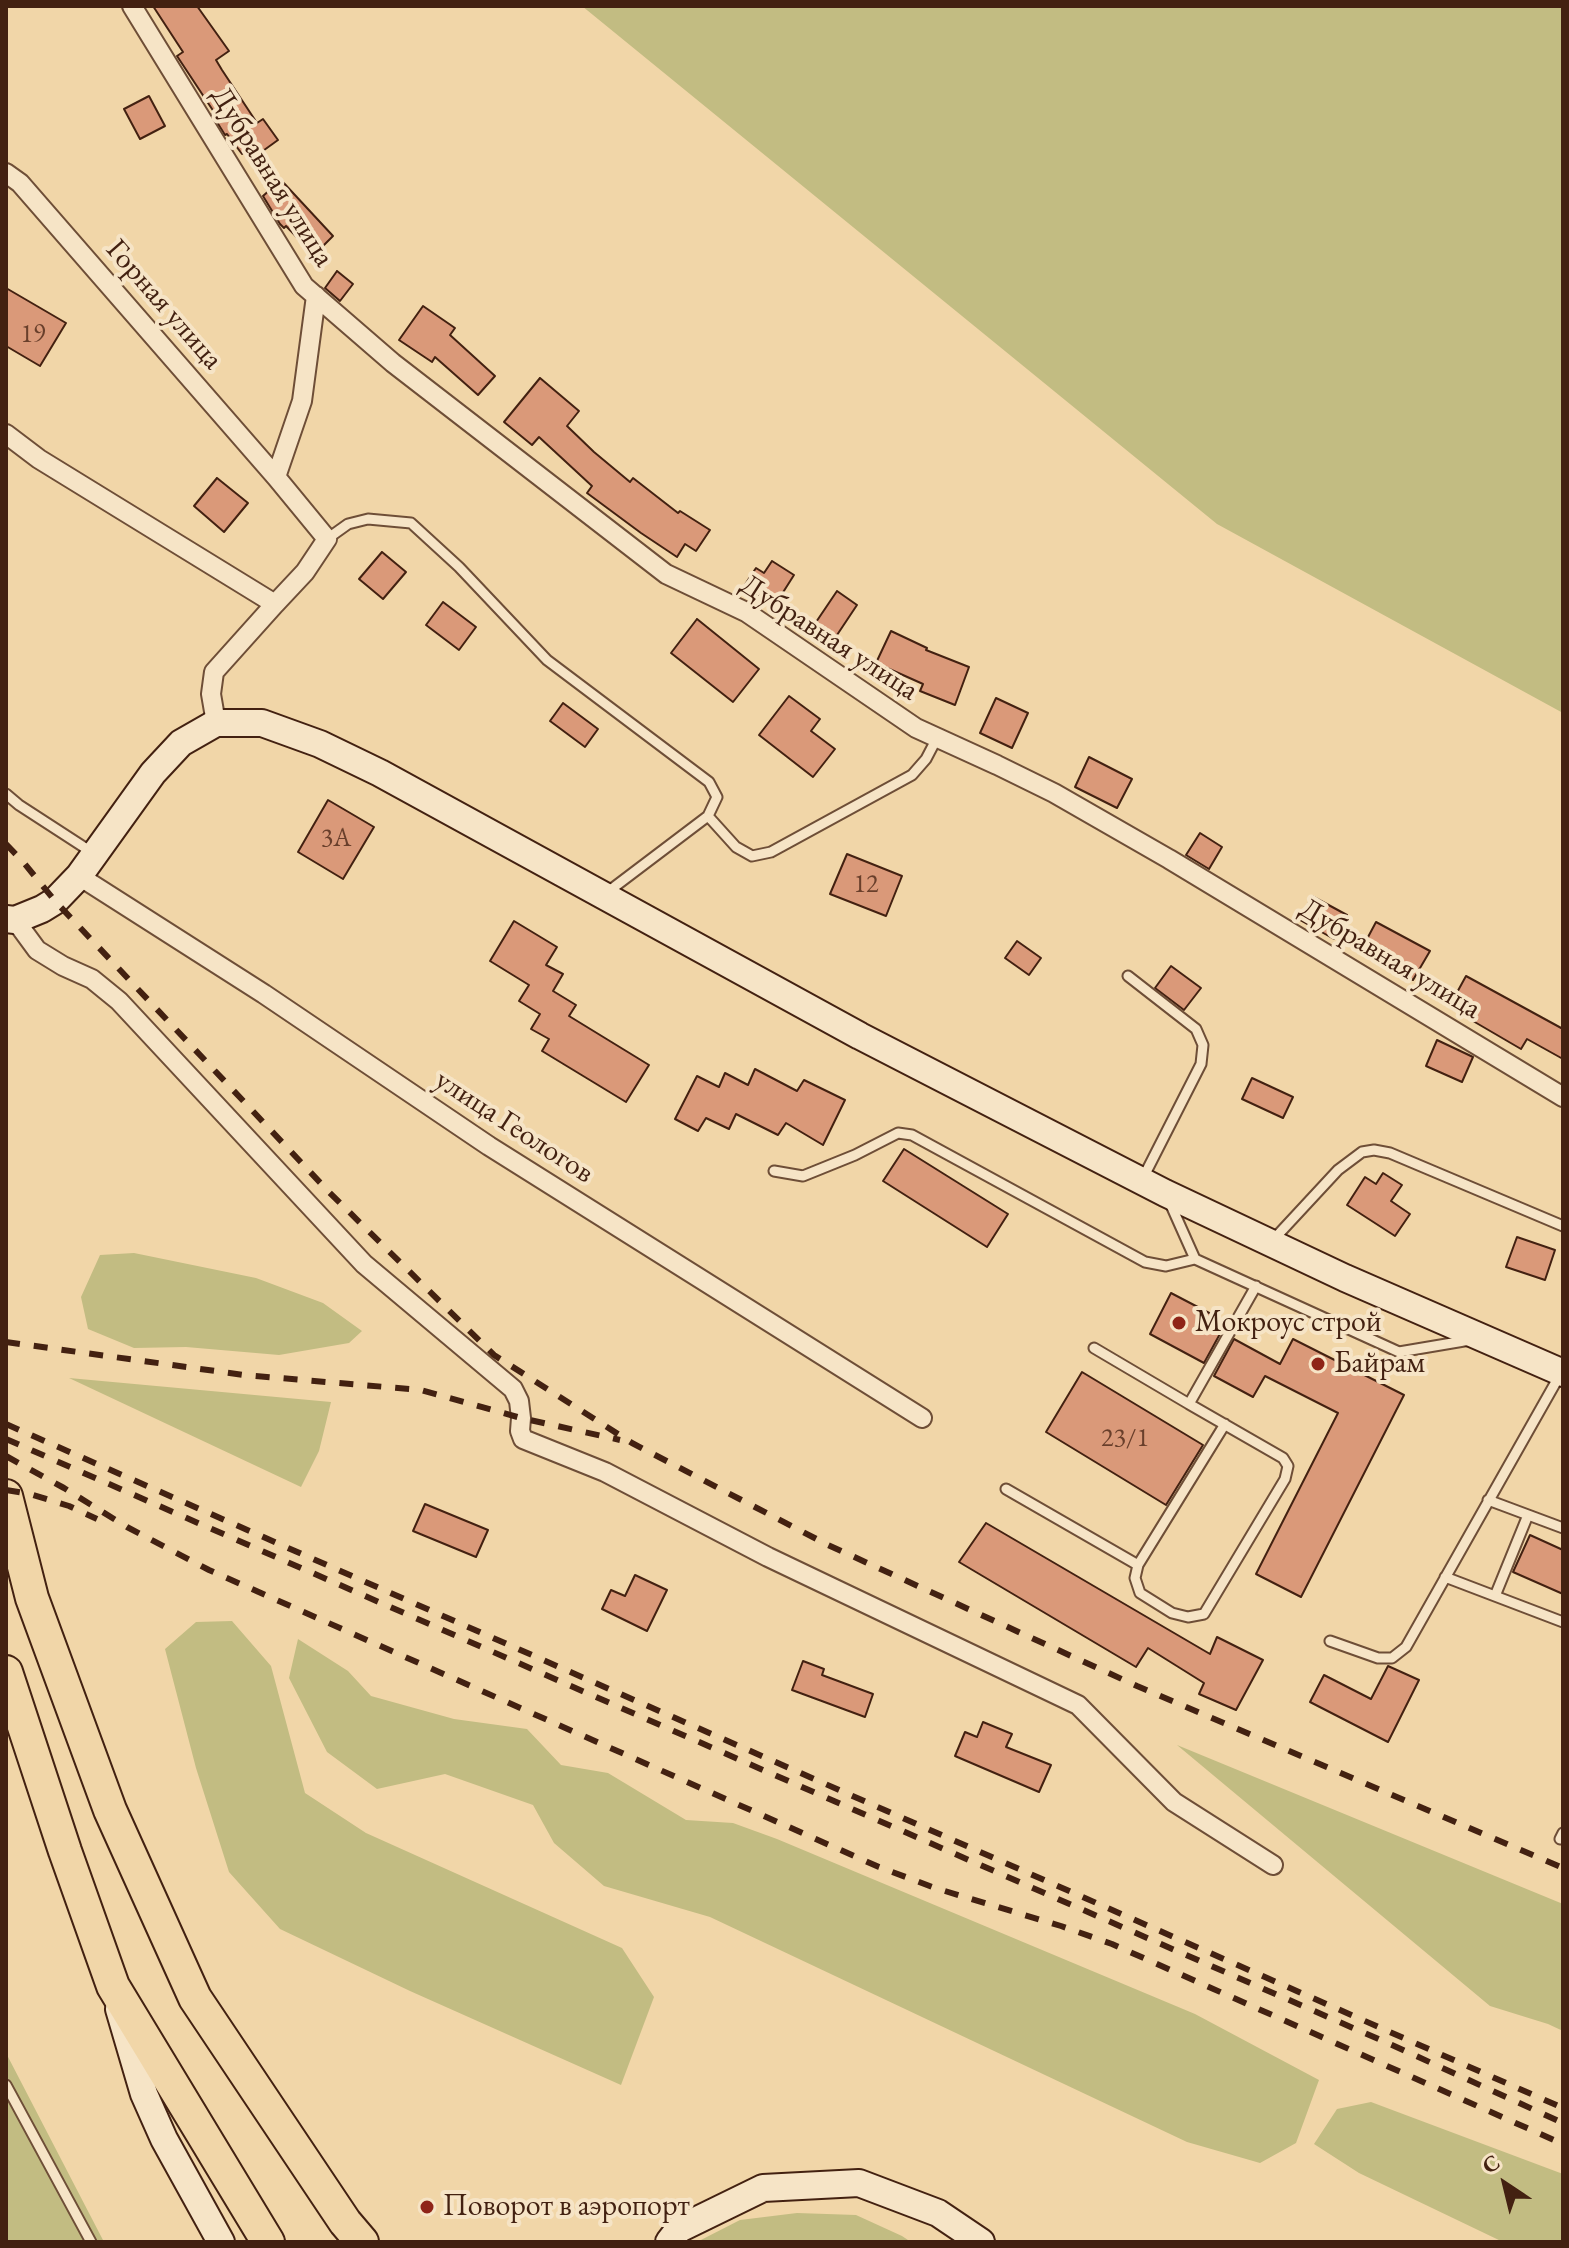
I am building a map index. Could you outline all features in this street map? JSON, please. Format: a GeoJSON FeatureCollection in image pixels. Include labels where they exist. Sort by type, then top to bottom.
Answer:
{"type":"FeatureCollection","features":[{"type":"Feature","properties":{"kind":"highway"},"geometry":{"type":"LineString","coordinates":[[6,1496],[32,1598],[110,1810],[195,1998],[345,2222],[362,2242]]}},
{"type":"Feature","properties":{"kind":"highway"},"geometry":{"type":"LineString","coordinates":[[6,1672],[113,1986],[268,2242]]}},
{"type":"Feature","properties":{"kind":"main road"},"geometry":{"type":"LineString","coordinates":[[10,920],[55,901],[96,855],[153,773],[181,743],[216,723],[262,723],[320,744],[380,773],[860,1036],[1153,1187],[1345,1278],[1562,1372]]}},
{"type":"Feature","properties":{"kind":"main road"},"geometry":{"type":"LineString","coordinates":[[113,1986],[144,2094],[190,2188],[221,2242]]}},
{"type":"Feature","properties":{"kind":"main road"},"geometry":{"type":"LineString","coordinates":[[669,2242],[679,2229],[763,2188],[859,2183],[938,2213],[981,2242]]}},
{"type":"Feature","properties":{"kind":"street","name":"Дубравная улица"},"geometry":{"type":"LineString","coordinates":[[132,6],[304,286],[393,363],[666,574],[746,612],[916,728],[1054,793],[1144,844],[1563,1097]]}},
{"type":"Feature","properties":{"kind":"street","name":"Горная улица"},"geometry":{"type":"LineString","coordinates":[[6,173],[20,183],[327,539]]}},
{"type":"Feature","properties":{"kind":"street"},"geometry":{"type":"LineString","coordinates":[[276,477],[302,401],[316,296]]}},
{"type":"Feature","properties":{"kind":"street"},"geometry":{"type":"LineString","coordinates":[[6,434],[39,459],[275,604]]}},
{"type":"Feature","properties":{"kind":"street"},"geometry":{"type":"LineString","coordinates":[[216,723],[211,694],[214,672],[305,572],[327,539]]}},
{"type":"Feature","properties":{"kind":"street","name":"улица Геологов"},"geometry":{"type":"LineString","coordinates":[[79,876],[264,994],[489,1146],[922,1418]]}},
{"type":"Feature","properties":{"kind":"street"},"geometry":{"type":"LineString","coordinates":[[10,920],[37,950],[92,979],[119,1001],[364,1264],[513,1389],[519,1401],[523,1439],[605,1472],[768,1557],[1078,1705],[1174,1802],[1273,1865]]}},
{"type":"Feature","properties":{"kind":"lane"},"geometry":{"type":"LineString","coordinates":[[327,539],[348,524],[368,519],[411,523],[459,567],[547,660],[709,782],[717,797],[708,816],[603,896]]}},
{"type":"Feature","properties":{"kind":"lane"},"geometry":{"type":"LineString","coordinates":[[708,816],[736,847],[752,856],[771,852],[912,775],[926,759],[937,738]]}},
{"type":"Feature","properties":{"kind":"lane"},"geometry":{"type":"LineString","coordinates":[[6,794],[96,855]]}},
{"type":"Feature","properties":{"kind":"lane"},"geometry":{"type":"LineString","coordinates":[[1128,976],[1196,1029],[1203,1045],[1201,1064],[1153,1187],[1195,1259],[1399,1352],[1482,1338]]}},
{"type":"Feature","properties":{"kind":"lane"},"geometry":{"type":"LineString","coordinates":[[774,1171],[803,1176],[898,1133],[912,1135],[1145,1262],[1166,1266],[1195,1259]]}},
{"type":"Feature","properties":{"kind":"lane"},"geometry":{"type":"LineString","coordinates":[[1271,1243],[1338,1170],[1362,1152],[1374,1150],[1390,1153],[1563,1226]]}},
{"type":"Feature","properties":{"kind":"lane"},"geometry":{"type":"LineString","coordinates":[[1189,1404],[1256,1286]]}},
{"type":"Feature","properties":{"kind":"lane"},"geometry":{"type":"LineString","coordinates":[[1094,1348],[1189,1404],[1225,1424],[1283,1458],[1288,1466],[1285,1479],[1204,1614],[1188,1617],[1172,1613],[1140,1593],[1135,1578],[1138,1565],[1225,1424]]}},
{"type":"Feature","properties":{"kind":"lane"},"geometry":{"type":"LineString","coordinates":[[1330,1641],[1378,1658],[1392,1658],[1406,1647],[1562,1372]]}},
{"type":"Feature","properties":{"kind":"lane"},"geometry":{"type":"LineString","coordinates":[[1006,1489],[1138,1565]]}},
{"type":"Feature","properties":{"kind":"lane"},"geometry":{"type":"LineString","coordinates":[[1488,1500],[1563,1528]]}},
{"type":"Feature","properties":{"kind":"lane"},"geometry":{"type":"LineString","coordinates":[[1495,1596],[1528,1515]]}},
{"type":"Feature","properties":{"kind":"lane"},"geometry":{"type":"LineString","coordinates":[[1445,1577],[1563,1622]]}},
{"type":"Feature","properties":{"kind":"lane"},"geometry":{"type":"LineString","coordinates":[[6,2085],[91,2242]]}},
{"type":"Feature","properties":{"kind":"shaded area"},"geometry":{"type":"Polygon","coordinates":[[[582,6],[1563,6],[1563,713],[1217,524],[582,6]]]}},
{"type":"Feature","properties":{"kind":"shaded area"},"geometry":{"type":"Polygon","coordinates":[[[134,1253],[256,1278],[323,1303],[362,1331],[349,1343],[279,1355],[186,1347],[134,1348],[88,1329],[81,1297],[100,1255],[134,1253]]]}},
{"type":"Feature","properties":{"kind":"shaded area"},"geometry":{"type":"Polygon","coordinates":[[[69,1378],[331,1402],[319,1451],[301,1487],[69,1378]]]}},
{"type":"Feature","properties":{"kind":"shaded area"},"geometry":{"type":"Polygon","coordinates":[[[232,1621],[271,1666],[305,1793],[366,1833],[622,1948],[654,1997],[621,2085],[280,1929],[229,1872],[196,1768],[165,1649],[196,1622],[232,1621]]]}},
{"type":"Feature","properties":{"kind":"shaded area"},"geometry":{"type":"Polygon","coordinates":[[[298,1639],[348,1671],[371,1696],[454,1719],[527,1729],[561,1765],[608,1773],[686,1820],[733,1823],[777,1839],[1195,2014],[1319,2080],[1296,2143],[1260,2163],[1187,2142],[710,1917],[604,1886],[554,1843],[533,1805],[445,1774],[377,1789],[327,1752],[289,1678],[298,1639]]]}},
{"type":"Feature","properties":{"kind":"shaded area"},"geometry":{"type":"Polygon","coordinates":[[[1177,1745],[1563,1904],[1563,2031],[1490,2006],[1177,1745]]]}},
{"type":"Feature","properties":{"kind":"shaded area"},"geometry":{"type":"Polygon","coordinates":[[[6,2053],[104,2242],[6,2242],[6,2053]]]}},
{"type":"Feature","properties":{"kind":"shaded area"},"geometry":{"type":"Polygon","coordinates":[[[1371,2102],[1563,2174],[1563,2242],[1503,2242],[1359,2173],[1314,2144],[1337,2109],[1371,2102]]]}},
{"type":"Feature","properties":{"kind":"shaded area"},"geometry":{"type":"Polygon","coordinates":[[[797,2213],[856,2215],[911,2242],[697,2242],[740,2220],[797,2213]]]}},
{"type":"Feature","properties":{"kind":"building"},"geometry":{"type":"Polygon","coordinates":[[[153,6],[197,6],[229,51],[216,60],[222,70],[257,123],[263,119],[278,140],[260,153],[255,145],[242,154],[225,135],[212,114],[214,112],[177,56],[183,52],[153,6]]]}},
{"type":"Feature","properties":{"kind":"building"},"geometry":{"type":"Polygon","coordinates":[[[149,96],[165,126],[140,139],[124,109],[149,96]]]}},
{"type":"Feature","properties":{"kind":"building"},"geometry":{"type":"Polygon","coordinates":[[[281,180],[333,236],[314,255],[286,226],[284,228],[280,224],[263,196],[281,180]]]}},
{"type":"Feature","properties":{"kind":"building"},"geometry":{"type":"Polygon","coordinates":[[[337,271],[353,284],[340,301],[325,288],[337,271]]]}},
{"type":"Feature","properties":{"kind":"building"},"geometry":{"type":"Polygon","coordinates":[[[6,288],[66,323],[40,366],[6,346],[6,288]]]}},
{"type":"Feature","properties":{"kind":"building"},"geometry":{"type":"Polygon","coordinates":[[[423,306],[455,328],[450,335],[495,376],[478,395],[435,357],[432,362],[399,340],[423,306]]]}},
{"type":"Feature","properties":{"kind":"building"},"geometry":{"type":"Polygon","coordinates":[[[540,378],[579,411],[567,426],[594,452],[630,482],[633,478],[678,513],[680,511],[710,530],[696,551],[685,544],[677,557],[641,533],[587,493],[592,486],[539,437],[532,445],[504,422],[540,378]]]}},
{"type":"Feature","properties":{"kind":"building"},"geometry":{"type":"Polygon","coordinates":[[[217,478],[248,503],[224,532],[194,506],[217,478]]]}},
{"type":"Feature","properties":{"kind":"building"},"geometry":{"type":"Polygon","coordinates":[[[382,552],[406,572],[383,599],[359,579],[382,552]]]}},
{"type":"Feature","properties":{"kind":"building"},"geometry":{"type":"Polygon","coordinates":[[[772,561],[794,575],[775,605],[744,586],[756,568],[764,573],[772,561]]]}},
{"type":"Feature","properties":{"kind":"building"},"geometry":{"type":"Polygon","coordinates":[[[837,591],[857,605],[829,647],[808,634],[837,591]]]}},
{"type":"Feature","properties":{"kind":"building"},"geometry":{"type":"Polygon","coordinates":[[[443,602],[476,627],[459,650],[426,625],[443,602]]]}},
{"type":"Feature","properties":{"kind":"building"},"geometry":{"type":"Polygon","coordinates":[[[697,619],[759,669],[733,702],[671,653],[697,619]]]}},
{"type":"Feature","properties":{"kind":"building"},"geometry":{"type":"Polygon","coordinates":[[[891,631],[926,650],[969,667],[955,705],[920,691],[923,684],[876,663],[891,631]]]}},
{"type":"Feature","properties":{"kind":"building"},"geometry":{"type":"Polygon","coordinates":[[[789,696],[820,719],[811,731],[835,749],[813,777],[759,735],[789,696]]]}},
{"type":"Feature","properties":{"kind":"building"},"geometry":{"type":"Polygon","coordinates":[[[996,698],[1028,713],[1012,748],[980,733],[996,698]]]}},
{"type":"Feature","properties":{"kind":"building"},"geometry":{"type":"Polygon","coordinates":[[[563,703],[598,729],[585,747],[550,721],[563,703]]]}},
{"type":"Feature","properties":{"kind":"building"},"geometry":{"type":"Polygon","coordinates":[[[1089,757],[1132,779],[1117,808],[1075,787],[1089,757]]]}},
{"type":"Feature","properties":{"kind":"building"},"geometry":{"type":"Polygon","coordinates":[[[328,800],[374,827],[343,879],[298,852],[328,800]]]}},
{"type":"Feature","properties":{"kind":"building"},"geometry":{"type":"Polygon","coordinates":[[[1200,833],[1222,847],[1209,869],[1186,855],[1200,833]]]}},
{"type":"Feature","properties":{"kind":"building"},"geometry":{"type":"Polygon","coordinates":[[[847,854],[902,876],[886,916],[830,894],[847,854]]]}},
{"type":"Feature","properties":{"kind":"building"},"geometry":{"type":"Polygon","coordinates":[[[1312,896],[1347,915],[1334,939],[1300,920],[1312,896]]]}},
{"type":"Feature","properties":{"kind":"building"},"geometry":{"type":"Polygon","coordinates":[[[514,921],[557,947],[546,965],[563,974],[553,991],[576,1005],[569,1016],[649,1065],[626,1102],[542,1051],[549,1039],[531,1029],[540,1014],[519,1001],[529,985],[490,961],[514,921]]]}},
{"type":"Feature","properties":{"kind":"building"},"geometry":{"type":"Polygon","coordinates":[[[1376,922],[1430,951],[1413,980],[1377,961],[1384,949],[1367,939],[1376,922]]]}},
{"type":"Feature","properties":{"kind":"building"},"geometry":{"type":"Polygon","coordinates":[[[1017,941],[1041,958],[1029,975],[1005,958],[1017,941]]]}},
{"type":"Feature","properties":{"kind":"building"},"geometry":{"type":"Polygon","coordinates":[[[1171,966],[1201,988],[1184,1010],[1155,988],[1171,966]]]}},
{"type":"Feature","properties":{"kind":"building"},"geometry":{"type":"Polygon","coordinates":[[[1466,976],[1563,1029],[1563,1059],[1527,1039],[1521,1049],[1449,1007],[1466,976]]]}},
{"type":"Feature","properties":{"kind":"building"},"geometry":{"type":"Polygon","coordinates":[[[1437,1040],[1473,1057],[1462,1082],[1426,1066],[1437,1040]]]}},
{"type":"Feature","properties":{"kind":"building"},"geometry":{"type":"Polygon","coordinates":[[[755,1069],[797,1091],[804,1080],[845,1100],[823,1145],[786,1123],[778,1135],[736,1114],[729,1129],[706,1118],[698,1131],[675,1119],[697,1076],[719,1087],[725,1073],[748,1085],[755,1069]]]}},
{"type":"Feature","properties":{"kind":"building"},"geometry":{"type":"Polygon","coordinates":[[[1252,1078],[1293,1097],[1283,1118],[1242,1099],[1252,1078]]]}},
{"type":"Feature","properties":{"kind":"building"},"geometry":{"type":"Polygon","coordinates":[[[904,1149],[1008,1214],[987,1247],[883,1181],[904,1149]]]}},
{"type":"Feature","properties":{"kind":"building"},"geometry":{"type":"Polygon","coordinates":[[[1383,1173],[1402,1185],[1391,1201],[1410,1214],[1395,1236],[1347,1205],[1365,1177],[1376,1184],[1383,1173]]]}},
{"type":"Feature","properties":{"kind":"building"},"geometry":{"type":"Polygon","coordinates":[[[1517,1237],[1555,1250],[1545,1280],[1506,1267],[1517,1237]]]}},
{"type":"Feature","properties":{"kind":"building"},"geometry":{"type":"Polygon","coordinates":[[[1171,1293],[1215,1316],[1210,1326],[1221,1332],[1204,1363],[1150,1334],[1171,1293]]]}},
{"type":"Feature","properties":{"kind":"building"},"geometry":{"type":"Polygon","coordinates":[[[1234,1339],[1280,1364],[1293,1339],[1404,1395],[1301,1597],[1256,1574],[1338,1413],[1265,1376],[1253,1397],[1214,1376],[1234,1339]]]}},
{"type":"Feature","properties":{"kind":"building"},"geometry":{"type":"Polygon","coordinates":[[[1082,1372],[1203,1445],[1166,1505],[1046,1432],[1082,1372]]]}},
{"type":"Feature","properties":{"kind":"building"},"geometry":{"type":"Polygon","coordinates":[[[425,1504],[488,1530],[476,1557],[413,1531],[425,1504]]]}},
{"type":"Feature","properties":{"kind":"building"},"geometry":{"type":"Polygon","coordinates":[[[986,1523],[1210,1654],[1217,1637],[1263,1660],[1236,1710],[1199,1694],[1204,1683],[1148,1648],[1136,1667],[959,1562],[986,1523]]]}},
{"type":"Feature","properties":{"kind":"building"},"geometry":{"type":"Polygon","coordinates":[[[1530,1535],[1563,1550],[1563,1594],[1513,1572],[1530,1535]]]}},
{"type":"Feature","properties":{"kind":"building"},"geometry":{"type":"Polygon","coordinates":[[[635,1575],[667,1590],[647,1631],[602,1609],[611,1590],[625,1596],[635,1575]]]}},
{"type":"Feature","properties":{"kind":"building"},"geometry":{"type":"Polygon","coordinates":[[[803,1661],[824,1669],[822,1675],[873,1694],[865,1717],[792,1690],[803,1661]]]}},
{"type":"Feature","properties":{"kind":"building"},"geometry":{"type":"Polygon","coordinates":[[[1388,1666],[1419,1680],[1388,1742],[1310,1702],[1324,1675],[1371,1699],[1388,1666]]]}},
{"type":"Feature","properties":{"kind":"building"},"geometry":{"type":"Polygon","coordinates":[[[983,1722],[1012,1734],[1006,1747],[1051,1765],[1039,1792],[955,1756],[965,1732],[977,1737],[983,1722]]]}},
{"type":"Feature","properties":{"kind":"railway"},"geometry":{"type":"LineString","coordinates":[[6,844],[55,901],[329,1192],[494,1355],[632,1443],[828,1545],[1137,1686],[1563,1868]]}},
{"type":"Feature","properties":{"kind":"railway"},"geometry":{"type":"LineString","coordinates":[[6,1342],[244,1375],[421,1390],[521,1418],[620,1440]]}},
{"type":"Feature","properties":{"kind":"railway"},"geometry":{"type":"LineString","coordinates":[[6,1424],[1563,2108]]}},
{"type":"Feature","properties":{"kind":"railway"},"geometry":{"type":"LineString","coordinates":[[6,1439],[1392,2045],[1563,2123]]}},
{"type":"Feature","properties":{"kind":"railway"},"geometry":{"type":"LineString","coordinates":[[6,1456],[127,1527],[209,1570],[879,1867],[1112,1944],[1563,2144]]}},
{"type":"Feature","properties":{"kind":"railway"},"geometry":{"type":"LineString","coordinates":[[6,1490],[69,1506],[97,1519]]}},
{"type":"Feature","properties":{"kind":"place","name":"Мокроус строй"},"geometry":{"type":"Point","coordinates":[1179,1323]}},
{"type":"Feature","properties":{"kind":"place","name":"Байрам"},"geometry":{"type":"Point","coordinates":[1318,1364]}},
{"type":"Feature","properties":{"kind":"place","name":"Поворот в аэропорт"},"geometry":{"type":"Point","coordinates":[427,2207]}}]}
